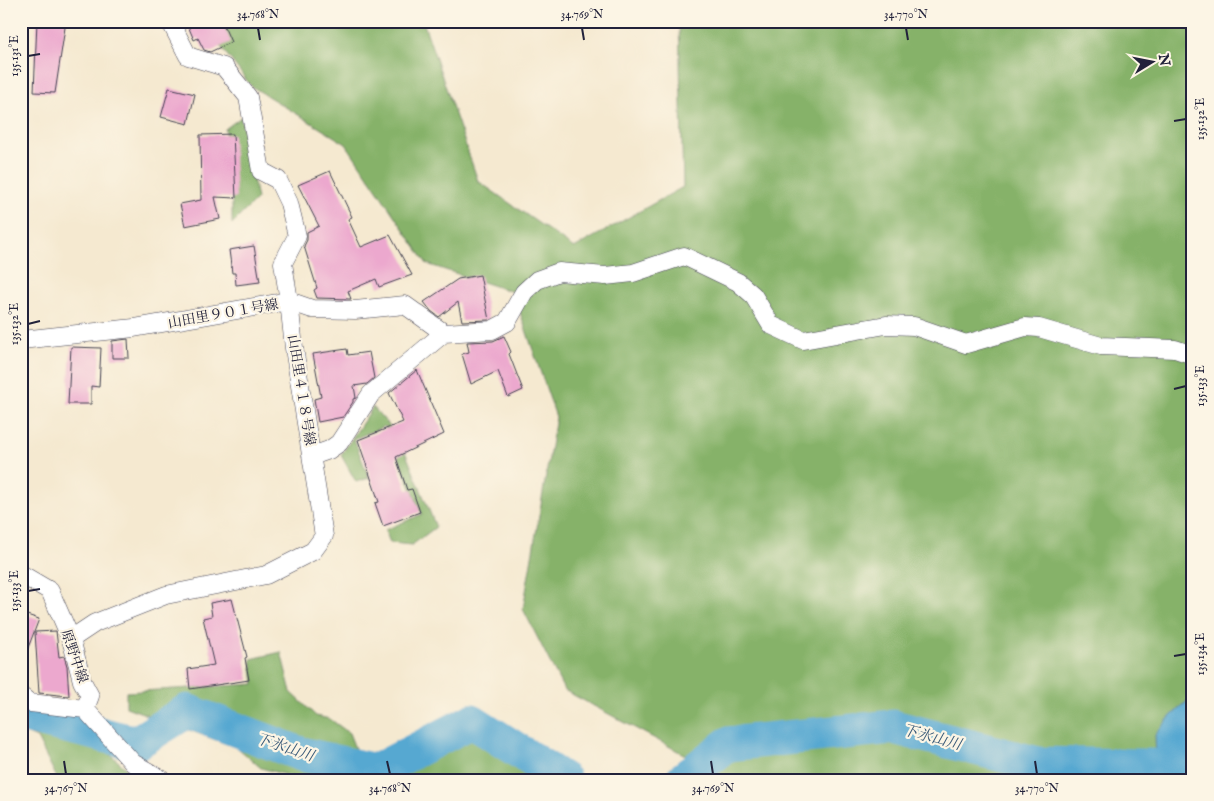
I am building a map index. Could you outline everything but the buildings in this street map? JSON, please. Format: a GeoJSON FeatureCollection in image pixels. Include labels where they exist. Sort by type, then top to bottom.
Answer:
{"type":"FeatureCollection","features":[{"type":"Feature","properties":{"kind":"street","name":"山田里４１８号線"},"geometry":{"type":"LineString","coordinates":[[71,640],[95,623],[166,595],[266,575],[313,551],[324,536],[294,348],[283,263],[297,236],[289,203],[278,180],[261,170],[248,97],[224,68],[188,56],[170,21]]}},
{"type":"Feature","properties":{"kind":"street"},"geometry":{"type":"LineString","coordinates":[[312,456],[329,450],[340,443],[371,394],[444,333],[492,330],[507,322],[524,292],[537,280],[559,272],[605,276],[633,273],[684,256],[738,282],[753,295],[771,325],[803,340],[886,325],[914,326],[966,344],[1025,327],[1039,328],[1101,346],[1175,350],[1193,355]]}},
{"type":"Feature","properties":{"kind":"street","name":"山田里９０１号線"},"geometry":{"type":"LineString","coordinates":[[21,340],[134,328],[289,301],[312,309],[356,310],[405,305],[444,333]]}},
{"type":"Feature","properties":{"kind":"street","name":"原野中線"},"geometry":{"type":"LineString","coordinates":[[21,574],[50,591],[71,640],[82,681],[90,696],[86,710]]}},
{"type":"Feature","properties":{"kind":"street"},"geometry":{"type":"LineString","coordinates":[[21,696],[30,703],[86,710],[134,763],[163,780]]}},
{"type":"Feature","properties":{"kind":"green space"},"geometry":{"type":"Polygon","coordinates":[[[201,21],[423,21],[478,181],[574,248],[683,187],[679,21],[1193,21],[1193,696],[1170,717],[1155,775],[1157,780],[725,780],[689,757],[564,690],[523,609],[556,417],[513,292],[427,264],[346,144],[251,86],[201,21]]]}},
{"type":"Feature","properties":{"kind":"green space"},"geometry":{"type":"Polygon","coordinates":[[[241,117],[257,199],[232,224],[232,180],[225,129],[241,117]]]}},
{"type":"Feature","properties":{"kind":"green space"},"geometry":{"type":"Polygon","coordinates":[[[373,407],[399,437],[436,527],[412,545],[390,543],[385,530],[422,514],[385,426],[354,439],[369,478],[356,482],[341,455],[373,407]]]}},
{"type":"Feature","properties":{"kind":"green space"},"geometry":{"type":"Polygon","coordinates":[[[281,652],[291,692],[316,716],[330,719],[349,733],[361,764],[351,780],[304,780],[261,768],[238,748],[126,707],[126,692],[254,684],[251,659],[281,652]]]}},
{"type":"Feature","properties":{"kind":"green space"},"geometry":{"type":"Polygon","coordinates":[[[21,704],[48,715],[94,740],[138,779],[58,780],[37,738],[21,731],[21,704]]]}},
{"type":"Feature","properties":{"kind":"green space"},"geometry":{"type":"Polygon","coordinates":[[[467,712],[535,780],[378,780],[409,743],[467,712]]]}},
{"type":"Feature","properties":{"kind":"water"},"geometry":{"type":"Polygon","coordinates":[[[1193,696],[1193,780],[1157,780],[1155,735],[1170,717],[1193,696]]]}},
{"type":"Feature","properties":{"kind":"waterway","name":"下氷山川"},"geometry":{"type":"LineString","coordinates":[[21,715],[136,743],[187,711],[301,754],[376,771],[472,721],[564,780]]}},
{"type":"Feature","properties":{"kind":"waterway","name":"下氷山川"},"geometry":{"type":"LineString","coordinates":[[682,780],[728,744],[893,727],[1038,764],[1193,767]]}}]}
